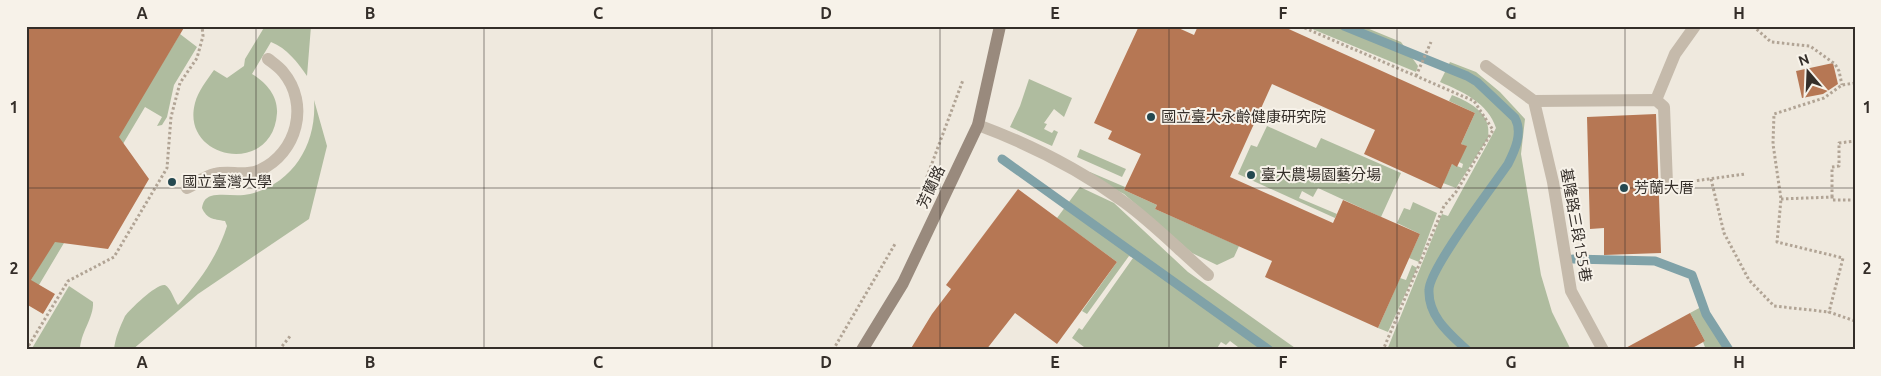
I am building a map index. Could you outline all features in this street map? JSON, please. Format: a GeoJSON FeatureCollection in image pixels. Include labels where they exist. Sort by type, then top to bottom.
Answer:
{"type":"FeatureCollection","features":[{"type":"Feature","properties":{"kind":"street","name":"芳蘭路"},"geometry":{"type":"LineString","coordinates":[[862,350],[903,284],[978,125],[1000,26]]}},
{"type":"Feature","properties":{"kind":"street"},"geometry":{"type":"LineString","coordinates":[[1656,100],[1675,54],[1695,26]]}},
{"type":"Feature","properties":{"kind":"street"},"geometry":{"type":"LineString","coordinates":[[187,188],[215,174],[241,175],[260,170],[276,160],[289,145],[297,127],[298,107],[293,88],[283,72],[268,60]]}},
{"type":"Feature","properties":{"kind":"street"},"geometry":{"type":"LineString","coordinates":[[1486,66],[1534,100],[1656,100],[1664,107],[1667,184]]}},
{"type":"Feature","properties":{"kind":"street","name":"基隆路三段155巷"},"geometry":{"type":"LineString","coordinates":[[1534,100],[1553,182],[1571,291],[1603,350]]}},
{"type":"Feature","properties":{"kind":"street"},"geometry":{"type":"LineString","coordinates":[[978,125],[996,131],[1079,171],[1125,203],[1208,275]]}},
{"type":"Feature","properties":{"kind":"path"},"geometry":{"type":"LineString","coordinates":[[26,350],[68,281],[114,257],[167,168],[171,117],[180,83],[197,58],[203,36],[202,26]]}},
{"type":"Feature","properties":{"kind":"path"},"geometry":{"type":"LineString","coordinates":[[1300,26],[1474,101],[1494,130],[1456,192],[1444,206],[1383,350]]}},
{"type":"Feature","properties":{"kind":"path"},"geometry":{"type":"LineString","coordinates":[[1752,26],[1771,42],[1810,46],[1834,64],[1839,71],[1842,85]]}},
{"type":"Feature","properties":{"kind":"path"},"geometry":{"type":"LineString","coordinates":[[1416,76],[1431,42]]}},
{"type":"Feature","properties":{"kind":"path"},"geometry":{"type":"LineString","coordinates":[[922,188],[965,76]]}},
{"type":"Feature","properties":{"kind":"path"},"geometry":{"type":"LineString","coordinates":[[1829,312],[1842,258],[1778,242],[1781,199],[1773,144],[1774,114],[1824,98],[1842,85],[1855,83]]}},
{"type":"Feature","properties":{"kind":"path"},"geometry":{"type":"LineString","coordinates":[[1855,141],[1840,143],[1839,166],[1832,166],[1832,200],[1855,200]]}},
{"type":"Feature","properties":{"kind":"path"},"geometry":{"type":"LineString","coordinates":[[1667,184],[1745,174]]}},
{"type":"Feature","properties":{"kind":"path"},"geometry":{"type":"LineString","coordinates":[[1711,179],[1724,233],[1749,280],[1774,306],[1829,312],[1855,321]]}},
{"type":"Feature","properties":{"kind":"path"},"geometry":{"type":"LineString","coordinates":[[1781,199],[1832,197]]}},
{"type":"Feature","properties":{"kind":"path"},"geometry":{"type":"LineString","coordinates":[[833,350],[897,241]]}},
{"type":"Feature","properties":{"kind":"path"},"geometry":{"type":"LineString","coordinates":[[279,350],[290,335]]}},
{"type":"Feature","properties":{"kind":"green space"},"geometry":{"type":"Polygon","coordinates":[[[265,26],[311,26],[307,76],[287,52],[271,42],[252,74],[266,85],[273,95],[277,113],[272,133],[260,146],[245,153],[229,153],[213,148],[201,138],[194,122],[196,99],[214,70],[227,78],[244,66],[245,59],[265,26]]]}},
{"type":"Feature","properties":{"kind":"green space"},"geometry":{"type":"Polygon","coordinates":[[[1305,26],[1362,26],[1401,42],[1418,66],[1416,72],[1305,26]]]}},
{"type":"Feature","properties":{"kind":"green space"},"geometry":{"type":"Polygon","coordinates":[[[180,34],[197,47],[174,85],[167,117],[162,125],[157,126],[162,117],[145,107],[33,295],[26,288],[180,34]]]}},
{"type":"Feature","properties":{"kind":"green space"},"geometry":{"type":"Polygon","coordinates":[[[1450,62],[1476,72],[1500,92],[1525,119],[1521,154],[1541,275],[1552,312],[1571,350],[1387,350],[1442,214],[1448,216],[1496,128],[1487,112],[1474,99],[1440,82],[1450,62]]]}},
{"type":"Feature","properties":{"kind":"green space"},"geometry":{"type":"Polygon","coordinates":[[[1029,79],[1072,98],[1064,117],[1054,109],[1044,123],[1047,124],[1044,129],[1052,133],[1054,130],[1058,132],[1052,146],[1010,127],[1020,106],[1029,79]]]}},
{"type":"Feature","properties":{"kind":"green space"},"geometry":{"type":"Polygon","coordinates":[[[1452,95],[1479,110],[1487,122],[1488,129],[1488,138],[1456,188],[1443,183],[1452,164],[1462,168],[1463,164],[1459,162],[1466,146],[1461,144],[1475,113],[1449,101],[1452,95]]]}},
{"type":"Feature","properties":{"kind":"green space"},"geometry":{"type":"Polygon","coordinates":[[[314,100],[327,146],[309,219],[198,294],[132,350],[114,350],[125,316],[144,297],[161,285],[165,285],[178,305],[207,268],[227,226],[225,221],[214,219],[206,214],[202,208],[206,199],[216,195],[250,194],[266,189],[279,181],[300,159],[307,146],[311,131],[314,116],[314,100]]]}},
{"type":"Feature","properties":{"kind":"green space"},"geometry":{"type":"Polygon","coordinates":[[[1267,126],[1316,148],[1321,138],[1401,173],[1381,217],[1318,188],[1313,197],[1302,191],[1299,198],[1337,214],[1335,218],[1238,174],[1251,145],[1257,147],[1267,126]]]}},
{"type":"Feature","properties":{"kind":"green space"},"geometry":{"type":"Polygon","coordinates":[[[1080,149],[1126,169],[1122,177],[1077,157],[1080,149]]]}},
{"type":"Feature","properties":{"kind":"green space"},"geometry":{"type":"Polygon","coordinates":[[[1090,172],[1125,187],[1124,190],[1157,205],[1155,209],[1239,246],[1234,257],[1217,265],[1192,253],[1124,194],[1088,176],[1090,172]]]}},
{"type":"Feature","properties":{"kind":"green space"},"geometry":{"type":"Polygon","coordinates":[[[1080,187],[1114,203],[1188,272],[1298,350],[1242,350],[1230,341],[1226,345],[1221,342],[1216,350],[1088,350],[1072,338],[1079,328],[1082,330],[1133,258],[1129,256],[1087,314],[1082,311],[1117,262],[1057,218],[1080,187]]]}},
{"type":"Feature","properties":{"kind":"green space"},"geometry":{"type":"Polygon","coordinates":[[[1413,202],[1437,213],[1419,262],[1409,258],[1420,234],[1397,223],[1404,208],[1410,210],[1413,202]]]}},
{"type":"Feature","properties":{"kind":"green space"},"geometry":{"type":"Polygon","coordinates":[[[1412,265],[1417,268],[1388,332],[1378,328],[1400,278],[1406,280],[1412,265]]]}},
{"type":"Feature","properties":{"kind":"green space"},"geometry":{"type":"Polygon","coordinates":[[[69,286],[93,302],[93,308],[82,338],[80,350],[31,350],[69,286]]]}},
{"type":"Feature","properties":{"kind":"green space"},"geometry":{"type":"Polygon","coordinates":[[[1701,307],[1727,350],[1706,350],[1703,342],[1705,341],[1690,313],[1701,307]]]}},
{"type":"Feature","properties":{"kind":"building"},"geometry":{"type":"Polygon","coordinates":[[[26,26],[185,26],[119,137],[149,179],[108,249],[55,242],[31,280],[55,294],[43,314],[26,304],[26,26]]]}},
{"type":"Feature","properties":{"kind":"building"},"geometry":{"type":"Polygon","coordinates":[[[1139,26],[1174,26],[1194,35],[1198,26],[1282,26],[1475,113],[1461,144],[1467,146],[1457,167],[1452,164],[1441,189],[1364,154],[1375,130],[1272,84],[1230,177],[1333,223],[1343,200],[1420,234],[1378,328],[1265,277],[1272,261],[1155,209],[1157,205],[1124,190],[1141,154],[1108,139],[1112,131],[1094,123],[1139,26]]]}},
{"type":"Feature","properties":{"kind":"building"},"geometry":{"type":"Polygon","coordinates":[[[1833,63],[1838,84],[1823,94],[1802,98],[1796,71],[1833,63]]]}},
{"type":"Feature","properties":{"kind":"building","name":"芳蘭大厝"},"geometry":{"type":"Polygon","coordinates":[[[1656,114],[1661,253],[1604,255],[1604,228],[1590,229],[1587,117],[1656,114]]]}},
{"type":"Feature","properties":{"kind":"building"},"geometry":{"type":"Polygon","coordinates":[[[1018,189],[1117,262],[1057,344],[1015,313],[986,350],[910,350],[932,314],[951,289],[946,285],[1018,189]]]}},
{"type":"Feature","properties":{"kind":"building"},"geometry":{"type":"Polygon","coordinates":[[[1690,313],[1705,341],[1689,350],[1622,350],[1690,313]]]}},
{"type":"Feature","properties":{"kind":"waterway"},"geometry":{"type":"LineString","coordinates":[[1344,26],[1467,76],[1477,82],[1515,118],[1518,135],[1508,164],[1450,247],[1432,279],[1429,290],[1432,309],[1436,317],[1447,331],[1467,350]]}},
{"type":"Feature","properties":{"kind":"waterway"},"geometry":{"type":"LineString","coordinates":[[1002,159],[1269,350]]}},
{"type":"Feature","properties":{"kind":"waterway"},"geometry":{"type":"LineString","coordinates":[[1573,259],[1655,261],[1692,275],[1706,314],[1729,350]]}},
{"type":"Feature","properties":{"kind":"place","name":"國立臺大永齡健康研究院"},"geometry":{"type":"Point","coordinates":[1151,117]}},
{"type":"Feature","properties":{"kind":"place","name":"臺大農場園藝分場"},"geometry":{"type":"Point","coordinates":[1251,175]}},
{"type":"Feature","properties":{"kind":"place","name":"國立臺灣大學"},"geometry":{"type":"Point","coordinates":[172,182]}},
{"type":"Feature","properties":{"kind":"place","name":"芳蘭大厝"},"geometry":{"type":"Point","coordinates":[1624,188]}}]}
